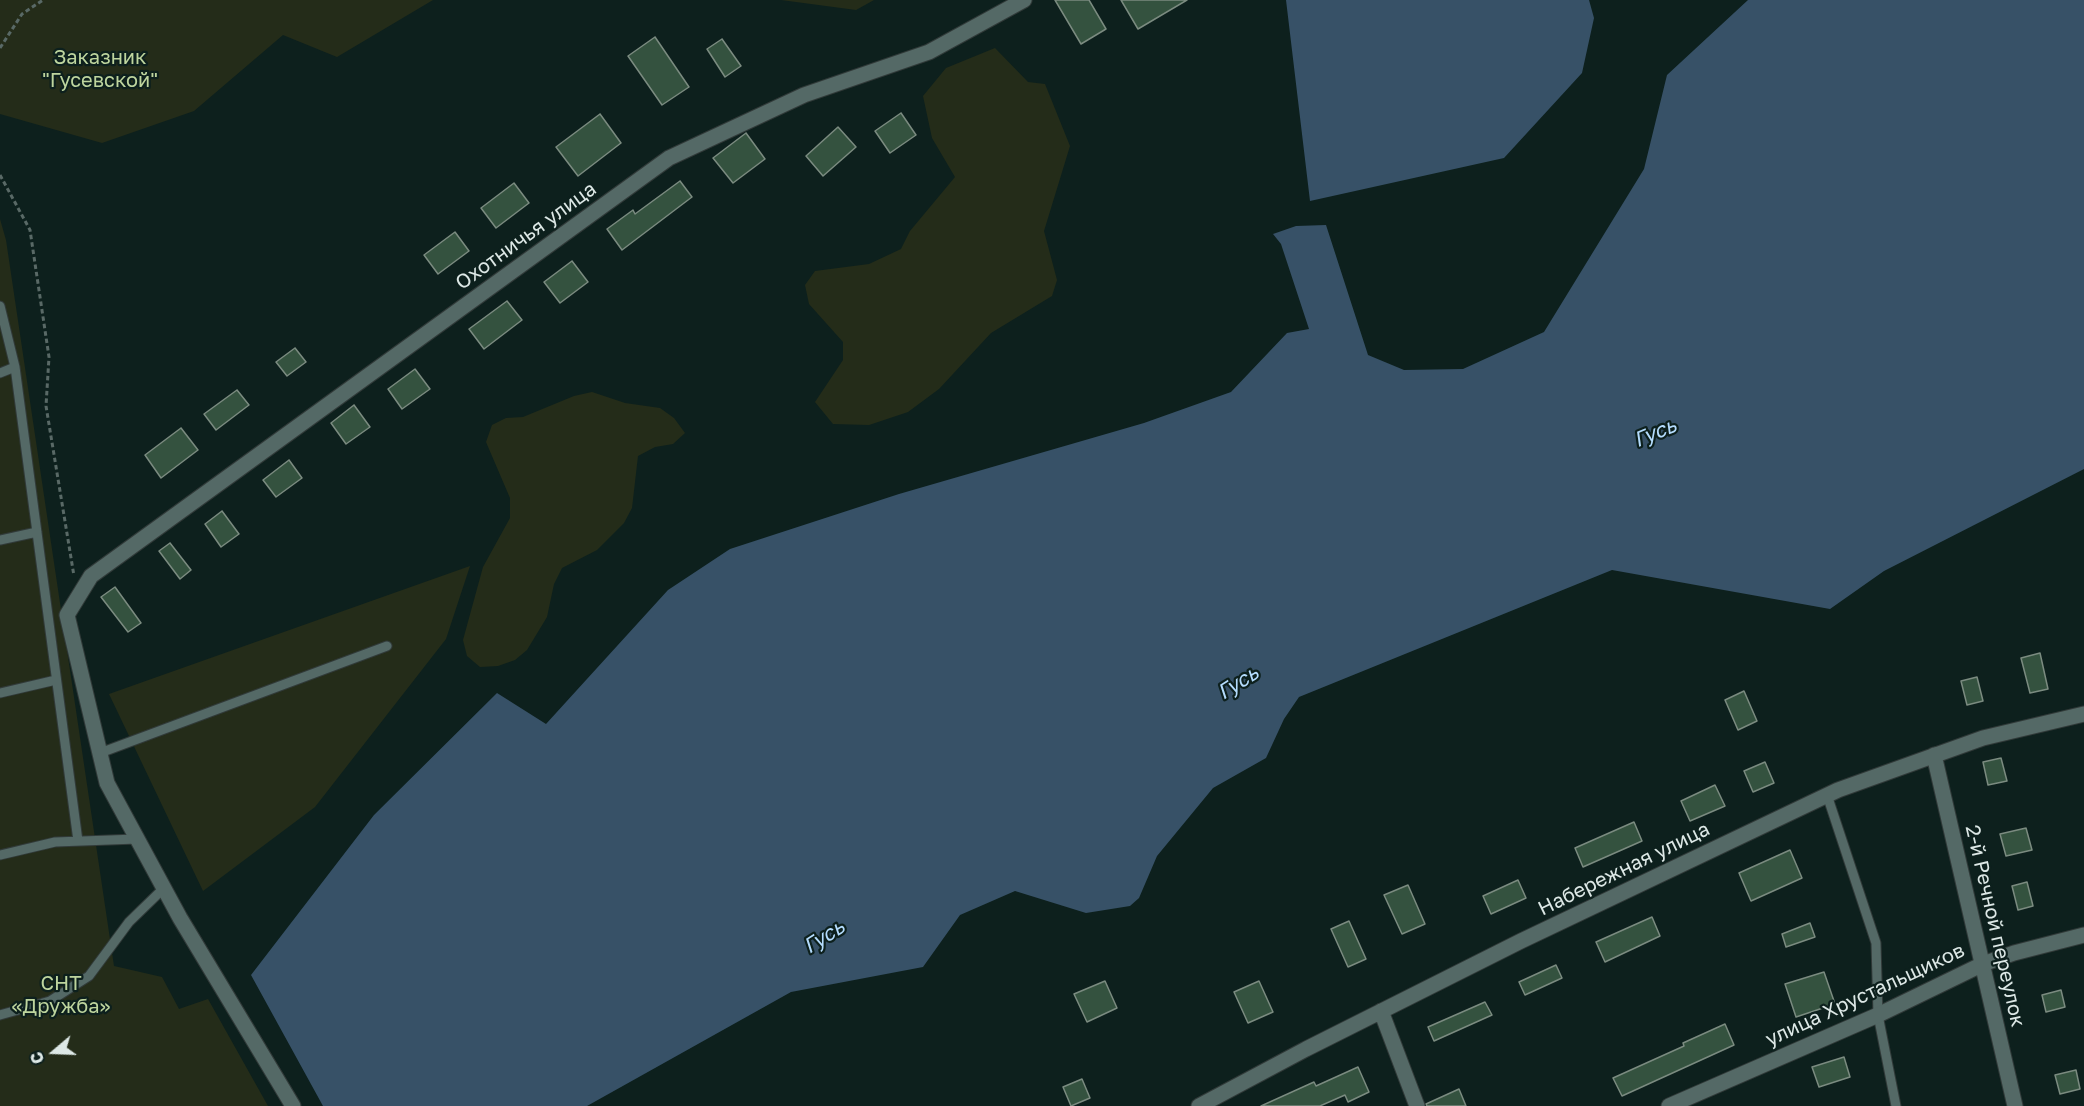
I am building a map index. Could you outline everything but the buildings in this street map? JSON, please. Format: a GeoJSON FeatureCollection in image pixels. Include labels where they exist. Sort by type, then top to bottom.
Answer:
{"type":"FeatureCollection","features":[{"type":"Feature","properties":{"kind":"street","name":"Охотничья улица"},"geometry":{"type":"LineString","coordinates":[[78,598],[91,576],[669,158],[804,95],[929,52],[1024,0]]}},
{"type":"Feature","properties":{"kind":"street"},"geometry":{"type":"LineString","coordinates":[[78,598],[67,615],[107,783],[164,888],[293,1106]]}},
{"type":"Feature","properties":{"kind":"street","name":"Набережная улица"},"geometry":{"type":"LineString","coordinates":[[1199,1106],[1521,941],[1827,795],[1983,738],[2084,714]]}},
{"type":"Feature","properties":{"kind":"street","name":"2-й Речной переулок"},"geometry":{"type":"LineString","coordinates":[[1934,755],[2015,1106]]}},
{"type":"Feature","properties":{"kind":"street","name":"улица Хрустальщиков"},"geometry":{"type":"LineString","coordinates":[[1674,1105],[1878,1015],[1983,964],[2014,953],[2084,935]]}},
{"type":"Feature","properties":{"kind":"street"},"geometry":{"type":"LineString","coordinates":[[1381,1011],[1418,1106]]}},
{"type":"Feature","properties":{"kind":"lane"},"geometry":{"type":"LineString","coordinates":[[0,306],[15,367],[78,841]]}},
{"type":"Feature","properties":{"kind":"lane"},"geometry":{"type":"LineString","coordinates":[[0,372],[15,367]]}},
{"type":"Feature","properties":{"kind":"lane"},"geometry":{"type":"LineString","coordinates":[[0,540],[37,532]]}},
{"type":"Feature","properties":{"kind":"lane"},"geometry":{"type":"LineString","coordinates":[[100,753],[387,646]]}},
{"type":"Feature","properties":{"kind":"lane"},"geometry":{"type":"LineString","coordinates":[[0,693],[56,680]]}},
{"type":"Feature","properties":{"kind":"lane"},"geometry":{"type":"LineString","coordinates":[[1827,795],[1876,943],[1878,1015],[1896,1106]]}},
{"type":"Feature","properties":{"kind":"lane"},"geometry":{"type":"LineString","coordinates":[[0,855],[55,842],[137,839]]}},
{"type":"Feature","properties":{"kind":"lane"},"geometry":{"type":"LineString","coordinates":[[0,1015],[50,1001],[89,976],[129,922],[164,888]]}},
{"type":"Feature","properties":{"kind":"path"},"geometry":{"type":"LineString","coordinates":[[0,48],[22,14],[43,0]]}},
{"type":"Feature","properties":{"kind":"path"},"geometry":{"type":"LineString","coordinates":[[0,175],[30,230],[49,357],[46,406],[78,598]]}},
{"type":"Feature","properties":{"kind":"green space","name":"Заказник \"Гусевской\""},"geometry":{"type":"Polygon","coordinates":[[[0,0],[433,0],[337,57],[283,35],[194,111],[102,143],[0,114],[0,0]]]}},
{"type":"Feature","properties":{"kind":"green space"},"geometry":{"type":"Polygon","coordinates":[[[781,0],[874,0],[856,10],[781,0]]]}},
{"type":"Feature","properties":{"kind":"green space"},"geometry":{"type":"Polygon","coordinates":[[[995,48],[1028,82],[1045,84],[1070,146],[1044,231],[1057,280],[1052,296],[991,333],[939,389],[908,412],[869,425],[833,424],[815,402],[843,360],[843,342],[809,304],[805,285],[815,271],[869,264],[901,249],[910,231],[955,177],[932,138],[923,96],[946,68],[995,48]]]}},
{"type":"Feature","properties":{"kind":"green space","name":"СНТ «Дружба»"},"geometry":{"type":"Polygon","coordinates":[[[0,219],[6,240],[114,966],[162,977],[179,1009],[208,999],[268,1106],[0,1106],[0,219]]]}},
{"type":"Feature","properties":{"kind":"green space"},"geometry":{"type":"Polygon","coordinates":[[[592,392],[625,403],[660,408],[674,418],[685,433],[673,444],[655,447],[638,456],[632,508],[624,523],[597,550],[562,568],[554,584],[547,617],[527,650],[515,660],[498,666],[480,667],[467,656],[463,640],[483,567],[510,518],[510,498],[486,442],[492,425],[506,418],[523,417],[574,396],[592,392]]]}},
{"type":"Feature","properties":{"kind":"green space"},"geometry":{"type":"Polygon","coordinates":[[[470,566],[446,639],[315,807],[203,891],[109,694],[470,566]]]}},
{"type":"Feature","properties":{"kind":"water"},"geometry":{"type":"Polygon","coordinates":[[[1286,0],[1589,0],[1594,18],[1582,73],[1504,158],[1310,201],[1286,0]]]}},
{"type":"Feature","properties":{"kind":"water","name":"Гусь"},"geometry":{"type":"Polygon","coordinates":[[[1748,0],[2084,0],[2084,469],[1884,571],[1830,609],[1612,570],[1299,697],[1284,719],[1266,758],[1213,788],[1157,856],[1139,898],[1130,906],[1086,913],[1015,891],[960,915],[923,967],[791,992],[587,1106],[323,1106],[251,975],[374,815],[497,693],[546,724],[668,590],[730,549],[899,494],[1144,423],[1231,392],[1287,333],[1309,329],[1281,244],[1273,234],[1296,226],[1326,225],[1368,355],[1404,370],[1463,369],[1544,332],[1644,169],[1667,75],[1748,0]]]}}]}
